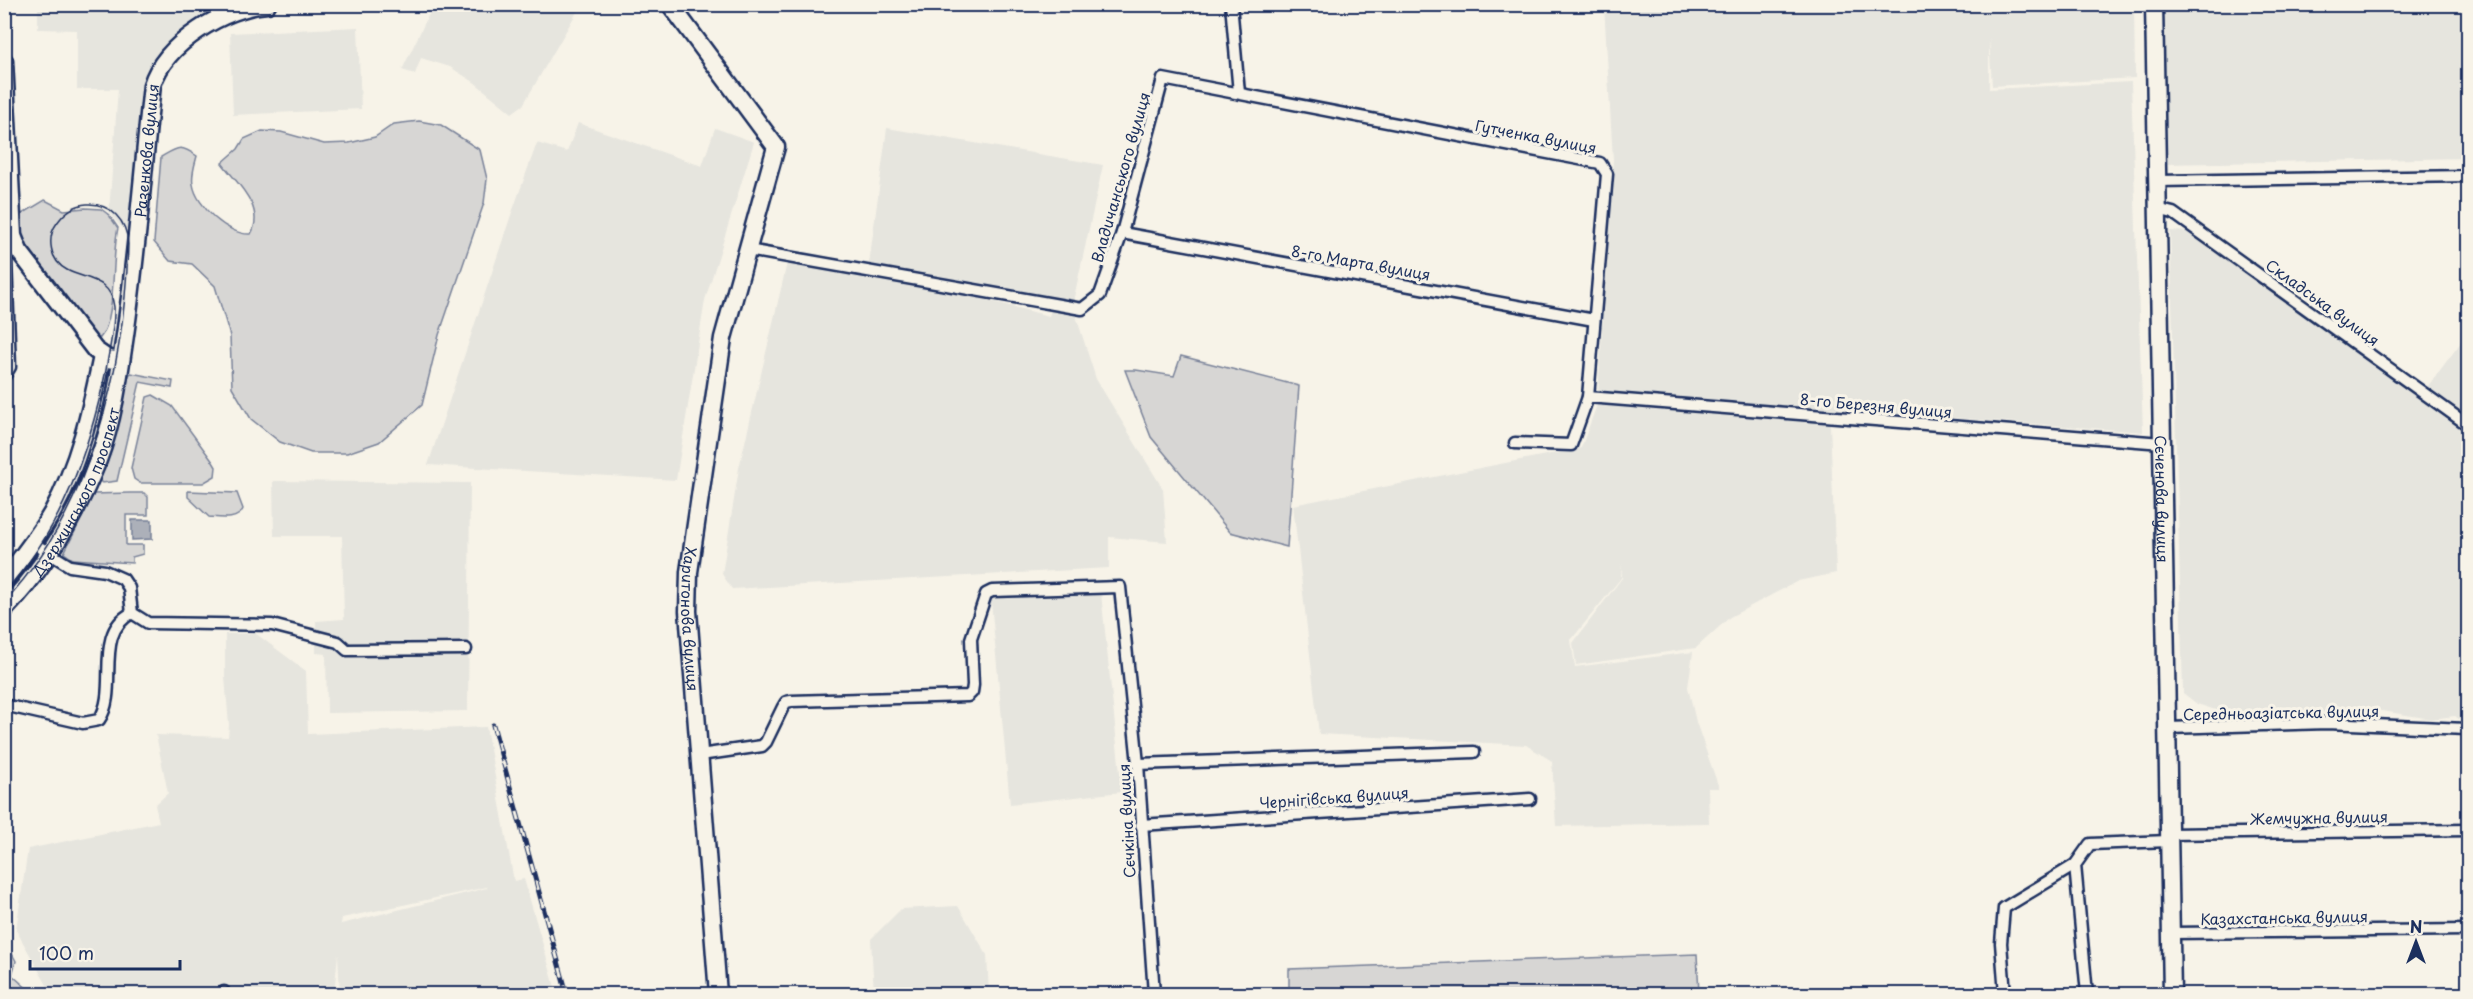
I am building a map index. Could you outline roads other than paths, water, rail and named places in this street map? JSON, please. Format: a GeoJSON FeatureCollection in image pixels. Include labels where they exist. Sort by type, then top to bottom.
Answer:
{"type":"FeatureCollection","features":[{"type":"Feature","properties":{"kind":"street","name":"Разенкова вулиця"},"geometry":{"type":"LineString","coordinates":[[121,361],[155,76],[168,55],[192,35],[237,11],[267,4]]}},
{"type":"Feature","properties":{"kind":"street","name":"Харитонова вулиця"},"geometry":{"type":"LineString","coordinates":[[670,4],[776,147],[723,338],[689,572],[688,610],[718,994]]}},
{"type":"Feature","properties":{"kind":"street"},"geometry":{"type":"LineString","coordinates":[[1231,4],[1239,93]]}},
{"type":"Feature","properties":{"kind":"street","name":"Сєченова вулиця"},"geometry":{"type":"LineString","coordinates":[[2154,4],[2172,994]]}},
{"type":"Feature","properties":{"kind":"street"},"geometry":{"type":"LineString","coordinates":[[4,61],[11,226],[10,367],[4,377]]}},
{"type":"Feature","properties":{"kind":"street","name":"Владичанського вулиця"},"geometry":{"type":"LineString","coordinates":[[748,250],[1082,309],[1100,295],[1122,233],[1163,79]]}},
{"type":"Feature","properties":{"kind":"street","name":"Гутченка вулиця"},"geometry":{"type":"LineString","coordinates":[[1163,79],[1600,163],[1607,174],[1588,398],[1571,445],[1515,443]]}},
{"type":"Feature","properties":{"kind":"street"},"geometry":{"type":"LineString","coordinates":[[2157,181],[2469,176]]}},
{"type":"Feature","properties":{"kind":"street","name":"Складська вулиця"},"geometry":{"type":"LineString","coordinates":[[2157,209],[2173,213],[2469,425]]}},
{"type":"Feature","properties":{"kind":"street","name":"8-го Марта вулиця"},"geometry":{"type":"LineString","coordinates":[[1122,233],[1594,320]]}},
{"type":"Feature","properties":{"kind":"street"},"geometry":{"type":"LineString","coordinates":[[10,256],[102,356],[121,361]]}},
{"type":"Feature","properties":{"kind":"street","name":"Дзержинського проспект"},"geometry":{"type":"LineString","coordinates":[[4,580],[33,543],[53,511],[79,451],[102,356]]}},
{"type":"Feature","properties":{"kind":"street","name":"Дзержинського проспект"},"geometry":{"type":"LineString","coordinates":[[4,610],[20,594],[50,554],[70,520],[98,458],[109,426],[121,361]]}},
{"type":"Feature","properties":{"kind":"street","name":"8-го Березня вулиця"},"geometry":{"type":"LineString","coordinates":[[1588,398],[2162,443]]}},
{"type":"Feature","properties":{"kind":"street"},"geometry":{"type":"LineString","coordinates":[[33,543],[70,566],[105,571],[123,579],[129,588],[132,613]]}},
{"type":"Feature","properties":{"kind":"street","name":"Сєчкіна вулиця"},"geometry":{"type":"LineString","coordinates":[[700,755],[762,746],[786,702],[968,696],[972,692],[973,685],[971,639],[986,594],[992,591],[1119,587],[1138,764],[1154,994]]}},
{"type":"Feature","properties":{"kind":"street"},"geometry":{"type":"LineString","coordinates":[[132,613],[154,624],[272,625],[338,642],[347,650],[466,649]]}},
{"type":"Feature","properties":{"kind":"street"},"geometry":{"type":"LineString","coordinates":[[4,705],[83,723],[99,720],[103,714],[105,701],[111,637],[125,617],[132,613]]}},
{"type":"Feature","properties":{"kind":"street","name":"Середньоазіатська вулиця"},"geometry":{"type":"LineString","coordinates":[[2168,728],[2327,723],[2466,729]]}},
{"type":"Feature","properties":{"kind":"street"},"geometry":{"type":"LineString","coordinates":[[1138,764],[1474,752]]}},
{"type":"Feature","properties":{"kind":"street","name":"Чернігівська вулиця"},"geometry":{"type":"LineString","coordinates":[[1141,825],[1530,799]]}},
{"type":"Feature","properties":{"kind":"street","name":"Жемчужна вулиця"},"geometry":{"type":"LineString","coordinates":[[2075,865],[2090,844],[2169,838],[2469,830]]}},
{"type":"Feature","properties":{"kind":"street"},"geometry":{"type":"LineString","coordinates":[[2005,994],[2001,944],[2004,908],[2075,865],[2087,994]]}},
{"type":"Feature","properties":{"kind":"street","name":"Казахстанська вулиця"},"geometry":{"type":"LineString","coordinates":[[2171,933],[2469,930]]}},
{"type":"Feature","properties":{"kind":"tram line"},"geometry":{"type":"LineString","coordinates":[[4,592],[42,543],[57,516],[82,459],[99,400],[113,330],[112,297],[103,285],[61,266],[51,249],[52,235],[60,219],[74,208],[96,204],[110,210],[121,221],[128,244],[120,339],[110,388],[81,481],[60,525],[34,565],[4,602]]}},
{"type":"Feature","properties":{"kind":"railway"},"geometry":{"type":"LineString","coordinates":[[493,725],[567,994]]}}]}
